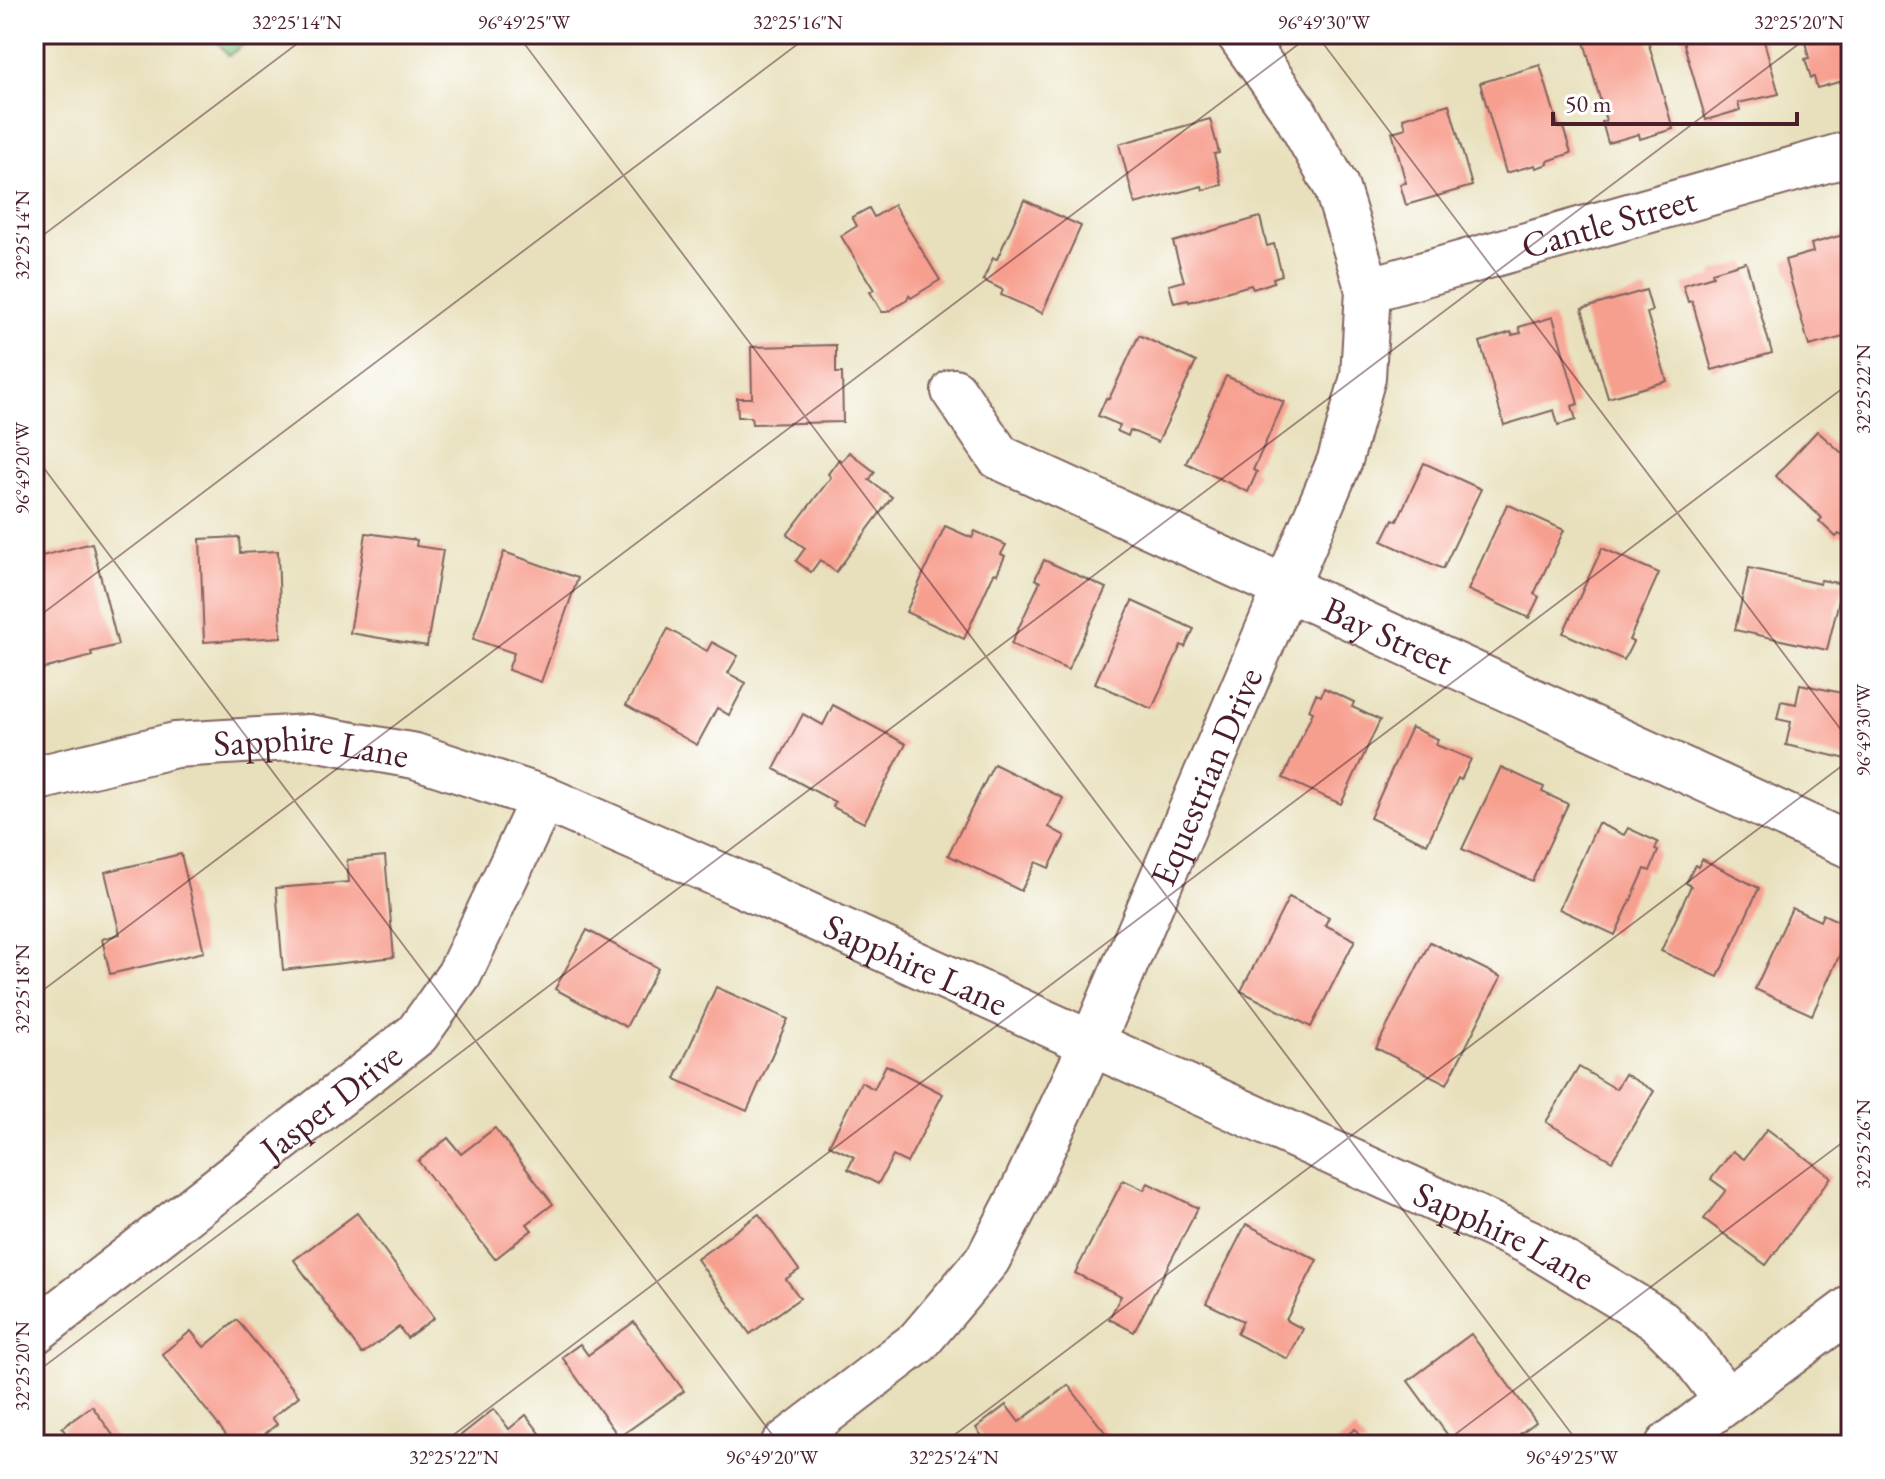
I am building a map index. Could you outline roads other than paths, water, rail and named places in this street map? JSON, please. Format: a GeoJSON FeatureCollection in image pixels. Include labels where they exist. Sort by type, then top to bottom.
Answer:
{"type":"FeatureCollection","features":[{"type":"Feature","properties":{"kind":"street","name":"Equestrian Drive"},"geometry":{"type":"LineString","coordinates":[[783,1445],[918,1342],[988,1259],[1092,1043],[1340,460],[1363,377],[1368,290],[1336,186],[1295,113],[1239,34]]}},
{"type":"Feature","properties":{"kind":"street","name":"Cantle Street"},"geometry":{"type":"LineString","coordinates":[[1368,290],[1851,153]]}},
{"type":"Feature","properties":{"kind":"street","name":"Bay Street"},"geometry":{"type":"LineString","coordinates":[[954,391],[999,457],[1851,846]]}},
{"type":"Feature","properties":{"kind":"street","name":"Sapphire Lane"},"geometry":{"type":"LineString","coordinates":[[34,779],[175,745],[308,737],[415,756],[543,798],[729,879],[1529,1242],[1658,1320],[1691,1353],[1727,1401]]}},
{"type":"Feature","properties":{"kind":"street","name":"Jasper Drive"},"geometry":{"type":"LineString","coordinates":[[34,1332],[417,1034],[459,975],[543,798]]}},
{"type":"Feature","properties":{"kind":"street"},"geometry":{"type":"LineString","coordinates":[[1668,1445],[1851,1308]]}}]}
